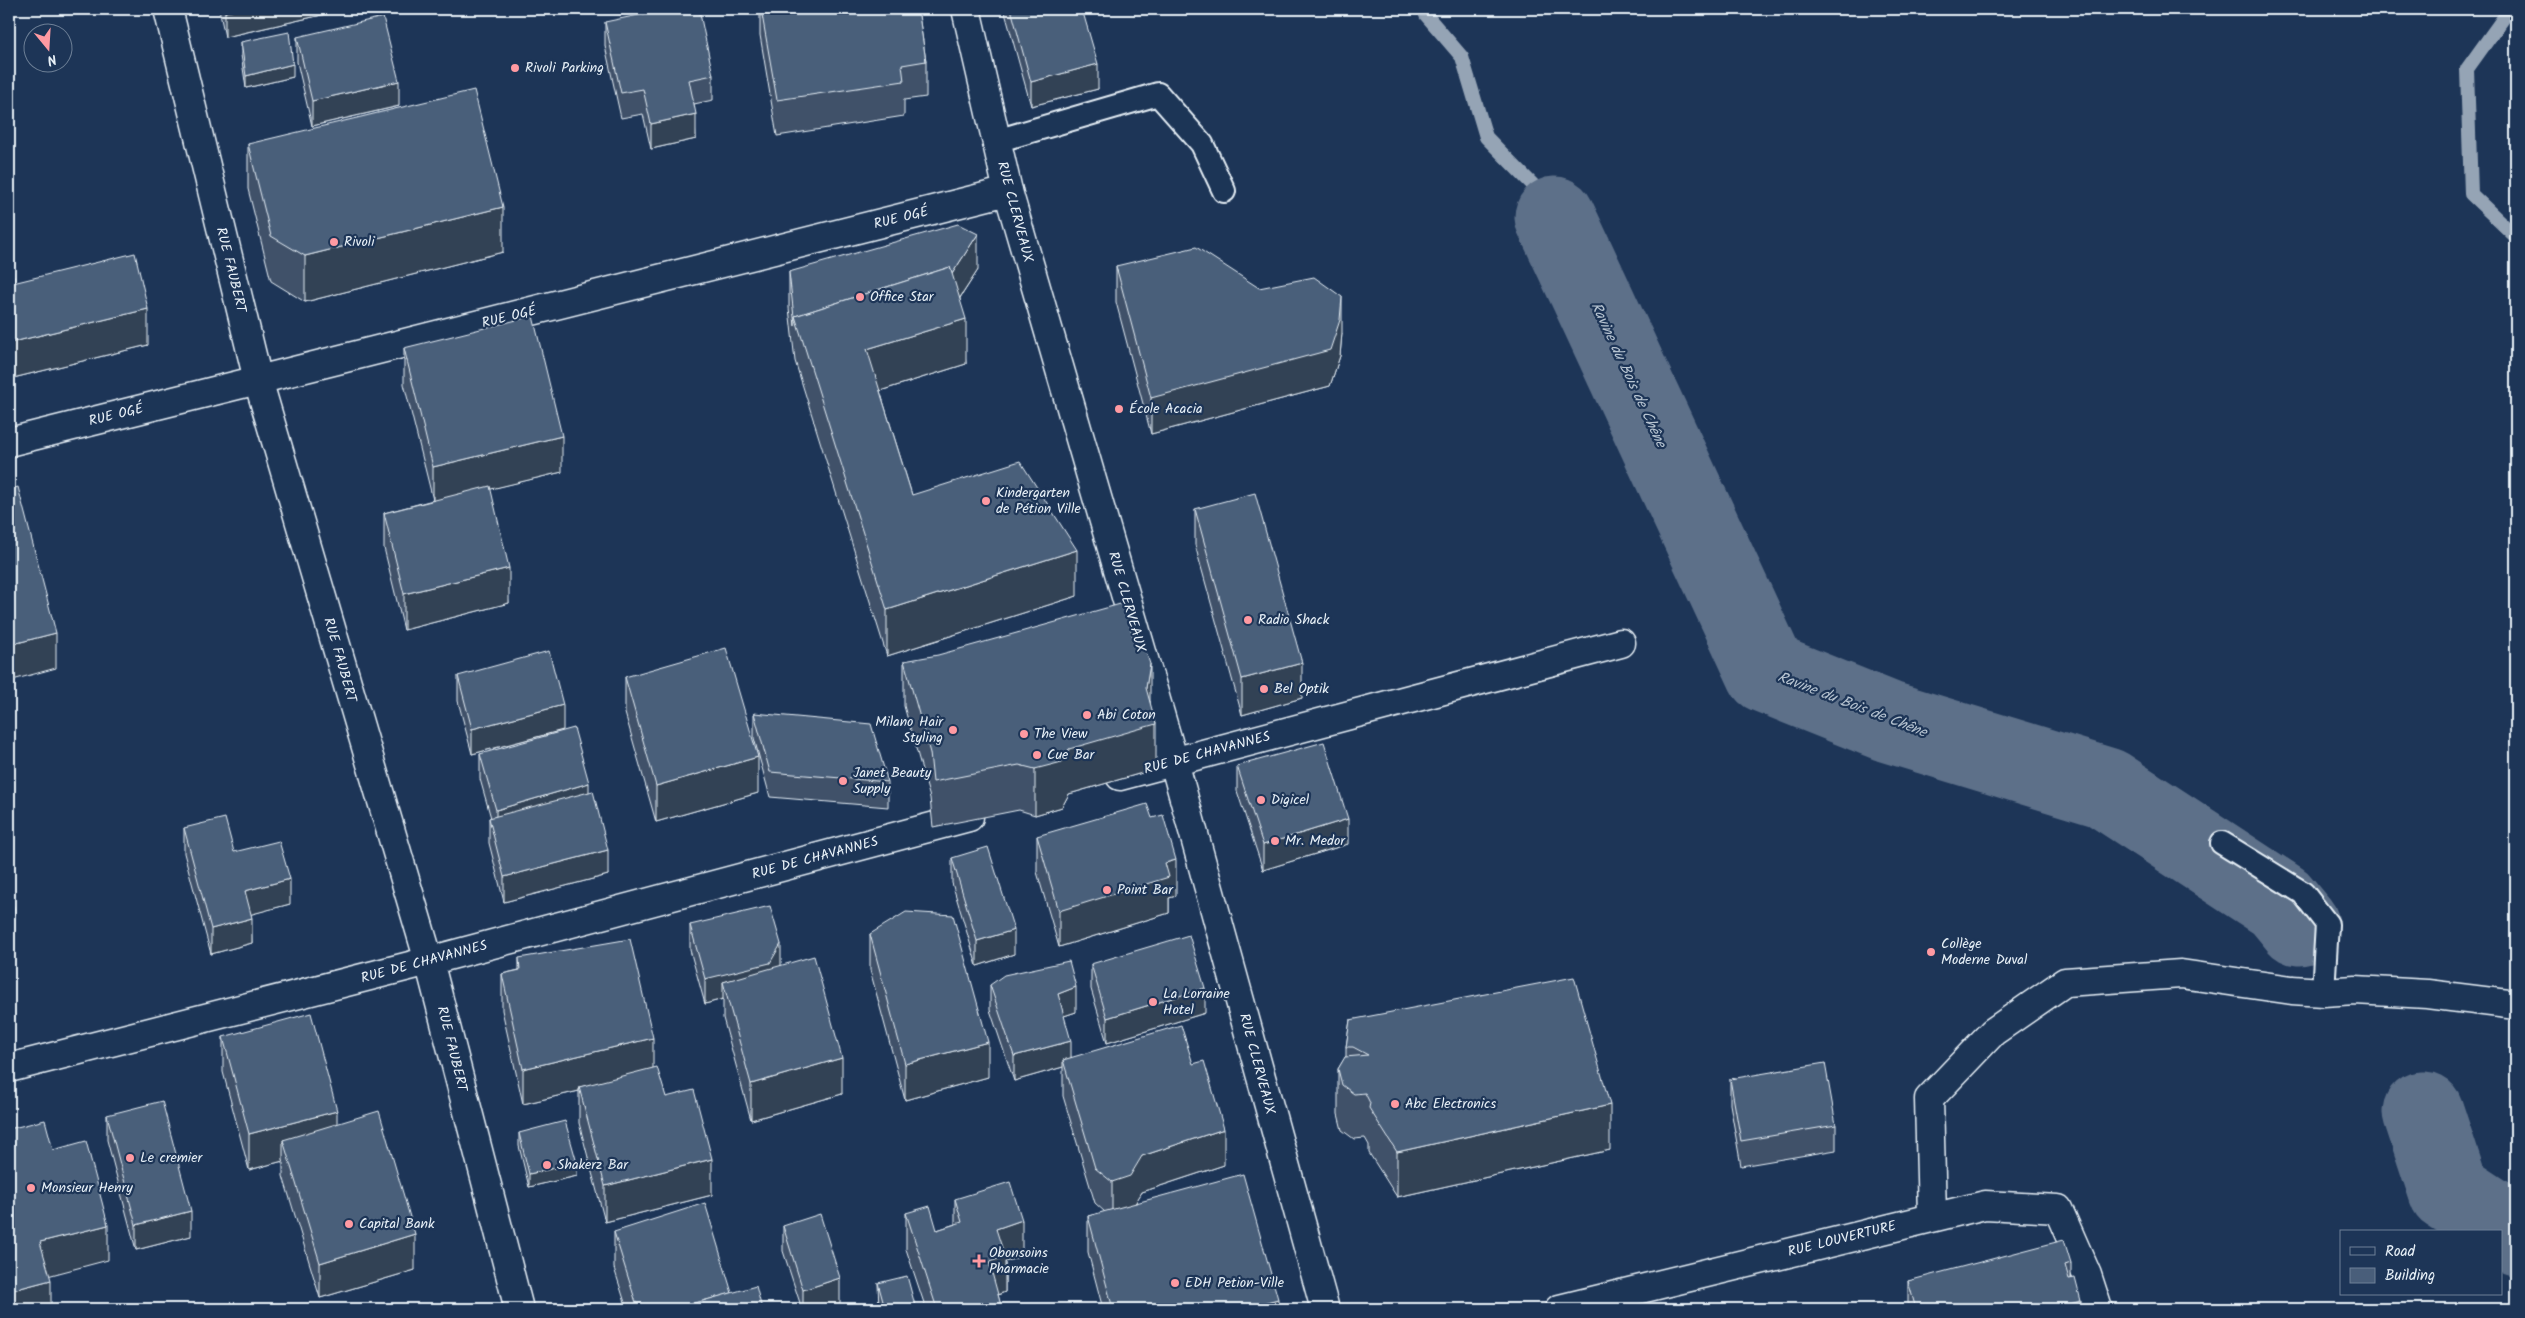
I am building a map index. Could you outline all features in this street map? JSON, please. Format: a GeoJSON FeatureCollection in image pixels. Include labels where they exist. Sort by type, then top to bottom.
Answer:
{"type":"FeatureCollection","features":[{"type":"Feature","properties":{"kind":"street","name":"RUE FAUBERT"},"geometry":{"type":"LineString","coordinates":[[168,9],[258,380],[430,961],[519,1309]]}},
{"type":"Feature","properties":{"kind":"street","name":"RUE CLERVEAUX"},"geometry":{"type":"LineString","coordinates":[[966,9],[1008,191],[1174,762],[1325,1309]]}},
{"type":"Feature","properties":{"kind":"street","name":"RUE OGÉ"},"geometry":{"type":"LineString","coordinates":[[9,442],[1008,191]]}},
{"type":"Feature","properties":{"kind":"street","name":"RUE DE CHAVANNES"},"geometry":{"type":"LineString","coordinates":[[1098,782],[1620,643]]}},
{"type":"Feature","properties":{"kind":"street","name":"RUE DE CHAVANNES"},"geometry":{"type":"LineString","coordinates":[[9,1068],[430,961],[993,810]]}},
{"type":"Feature","properties":{"kind":"street"},"geometry":{"type":"LineString","coordinates":[[1932,1216],[1929,1099],[1993,1032],[2065,982],[2181,974],[2292,990],[2323,992],[2355,990],[2427,994],[2516,1005]]}},
{"type":"Feature","properties":{"kind":"street","name":"RUE LOUVERTURE"},"geometry":{"type":"LineString","coordinates":[[1559,1309],[1932,1216],[1985,1205],[2058,1209],[2087,1275],[2098,1309]]}},
{"type":"Feature","properties":{"kind":"lane"},"geometry":{"type":"LineString","coordinates":[[996,141],[1158,94],[1202,144],[1224,191]]}},
{"type":"Feature","properties":{"kind":"lane"},"geometry":{"type":"LineString","coordinates":[[2222,843],[2303,892],[2327,924],[2323,992]]}},
{"type":"Feature","properties":{"kind":"building"},"geometry":{"type":"Polygon","coordinates":[[[224,9],[241,9],[225,12],[224,9]]]}},
{"type":"Feature","properties":{"kind":"building"},"geometry":{"type":"Polygon","coordinates":[[[667,9],[699,9],[713,75],[689,80],[696,114],[651,124],[643,89],[621,93],[605,22],[667,9]]]}},
{"type":"Feature","properties":{"kind":"building"},"geometry":{"type":"Polygon","coordinates":[[[761,9],[918,9],[926,61],[902,65],[904,81],[777,100],[761,9]]]}},
{"type":"Feature","properties":{"kind":"building"},"geometry":{"type":"Polygon","coordinates":[[[1011,9],[1082,9],[1098,64],[1031,82],[1011,9]]]}},
{"type":"Feature","properties":{"kind":"building"},"geometry":{"type":"Polygon","coordinates":[[[383,17],[399,81],[312,101],[297,37],[383,17]]]}},
{"type":"Feature","properties":{"kind":"building"},"geometry":{"type":"Polygon","coordinates":[[[289,32],[293,64],[246,76],[241,42],[289,32]]]}},
{"type":"Feature","properties":{"kind":"building"},"geometry":{"type":"Polygon","coordinates":[[[474,90],[503,207],[305,256],[271,236],[248,144],[474,90]]]}},
{"type":"Feature","properties":{"kind":"building"},"geometry":{"type":"Polygon","coordinates":[[[958,224],[978,234],[952,274],[950,267],[795,316],[795,326],[789,272],[958,224]]]}},
{"type":"Feature","properties":{"kind":"building"},"geometry":{"type":"Polygon","coordinates":[[[1196,247],[1259,288],[1314,277],[1342,297],[1340,320],[1330,350],[1151,398],[1116,266],[1196,247]]]}},
{"type":"Feature","properties":{"kind":"building"},"geometry":{"type":"Polygon","coordinates":[[[9,251],[14,277],[9,278],[9,251]]]}},
{"type":"Feature","properties":{"kind":"building"},"geometry":{"type":"Polygon","coordinates":[[[135,253],[148,309],[9,343],[9,284],[135,253]]]}},
{"type":"Feature","properties":{"kind":"building"},"geometry":{"type":"Polygon","coordinates":[[[950,267],[966,319],[867,349],[912,495],[1020,461],[1077,550],[887,610],[795,316],[950,267]]]}},
{"type":"Feature","properties":{"kind":"building"},"geometry":{"type":"Polygon","coordinates":[[[533,316],[562,436],[433,467],[404,348],[533,316]]]}},
{"type":"Feature","properties":{"kind":"building"},"geometry":{"type":"Polygon","coordinates":[[[490,486],[509,568],[404,594],[384,513],[490,486]]]}},
{"type":"Feature","properties":{"kind":"building"},"geometry":{"type":"Polygon","coordinates":[[[18,487],[56,633],[9,645],[9,490],[18,487]]]}},
{"type":"Feature","properties":{"kind":"building"},"geometry":{"type":"Polygon","coordinates":[[[1255,493],[1302,663],[1242,679],[1195,509],[1255,493]]]}},
{"type":"Feature","properties":{"kind":"building"},"geometry":{"type":"Polygon","coordinates":[[[1124,603],[1133,637],[1139,640],[1145,649],[1150,664],[1146,688],[1156,724],[1069,749],[1062,762],[1035,769],[1019,765],[933,782],[930,753],[904,661],[938,655],[1124,603]]]}},
{"type":"Feature","properties":{"kind":"building"},"geometry":{"type":"Polygon","coordinates":[[[726,648],[758,757],[656,786],[625,677],[726,648]]]}},
{"type":"Feature","properties":{"kind":"building"},"geometry":{"type":"Polygon","coordinates":[[[549,651],[563,705],[472,729],[458,676],[549,651]]]}},
{"type":"Feature","properties":{"kind":"building"},"geometry":{"type":"Polygon","coordinates":[[[754,713],[871,724],[888,782],[770,772],[754,713]]]}},
{"type":"Feature","properties":{"kind":"building"},"geometry":{"type":"Polygon","coordinates":[[[574,728],[589,783],[496,810],[480,754],[574,728]]]}},
{"type":"Feature","properties":{"kind":"building"},"geometry":{"type":"Polygon","coordinates":[[[1324,742],[1348,819],[1263,845],[1237,766],[1324,742]]]}},
{"type":"Feature","properties":{"kind":"building"},"geometry":{"type":"Polygon","coordinates":[[[593,791],[608,850],[504,877],[489,818],[593,791]]]}},
{"type":"Feature","properties":{"kind":"building"},"geometry":{"type":"Polygon","coordinates":[[[1147,804],[1152,818],[1163,815],[1176,860],[1165,863],[1169,877],[1059,911],[1037,836],[1147,804]]]}},
{"type":"Feature","properties":{"kind":"building"},"geometry":{"type":"Polygon","coordinates":[[[225,818],[234,852],[279,841],[290,879],[245,891],[252,918],[211,929],[184,828],[225,818]]]}},
{"type":"Feature","properties":{"kind":"building"},"geometry":{"type":"Polygon","coordinates":[[[988,847],[1014,930],[977,941],[952,858],[988,847]]]}},
{"type":"Feature","properties":{"kind":"building"},"geometry":{"type":"Polygon","coordinates":[[[9,868],[14,909],[9,910],[9,868]]]}},
{"type":"Feature","properties":{"kind":"building"},"geometry":{"type":"Polygon","coordinates":[[[770,906],[781,944],[770,963],[705,979],[690,925],[770,906]]]}},
{"type":"Feature","properties":{"kind":"building"},"geometry":{"type":"Polygon","coordinates":[[[906,912],[953,915],[988,1042],[905,1064],[870,934],[906,912]]]}},
{"type":"Feature","properties":{"kind":"building"},"geometry":{"type":"Polygon","coordinates":[[[1189,935],[1205,988],[1107,1018],[1091,964],[1189,935]]]}},
{"type":"Feature","properties":{"kind":"building"},"geometry":{"type":"Polygon","coordinates":[[[630,939],[653,1038],[523,1069],[502,974],[520,970],[519,958],[630,939]]]}},
{"type":"Feature","properties":{"kind":"building"},"geometry":{"type":"Polygon","coordinates":[[[814,956],[842,1058],[751,1084],[723,982],[814,956]]]}},
{"type":"Feature","properties":{"kind":"building"},"geometry":{"type":"Polygon","coordinates":[[[1069,961],[1076,987],[1058,994],[1071,1041],[1014,1056],[990,985],[1004,975],[1069,961]]]}},
{"type":"Feature","properties":{"kind":"building"},"geometry":{"type":"Polygon","coordinates":[[[1574,977],[1610,1105],[1397,1152],[1369,1108],[1370,1103],[1365,1093],[1354,1094],[1342,1085],[1338,1069],[1345,1057],[1368,1055],[1353,1047],[1346,1047],[1350,1020],[1574,977]]]}},
{"type":"Feature","properties":{"kind":"building"},"geometry":{"type":"Polygon","coordinates":[[[311,1013],[337,1111],[249,1134],[223,1037],[311,1013]]]}},
{"type":"Feature","properties":{"kind":"building"},"geometry":{"type":"Polygon","coordinates":[[[1181,1025],[1193,1064],[1204,1061],[1224,1129],[1142,1156],[1130,1176],[1112,1182],[1095,1168],[1063,1060],[1181,1025]]]}},
{"type":"Feature","properties":{"kind":"building"},"geometry":{"type":"Polygon","coordinates":[[[1825,1063],[1836,1125],[1741,1141],[1730,1079],[1825,1063]]]}},
{"type":"Feature","properties":{"kind":"building"},"geometry":{"type":"Polygon","coordinates":[[[657,1067],[666,1097],[694,1090],[712,1159],[605,1186],[579,1087],[657,1067]]]}},
{"type":"Feature","properties":{"kind":"building"},"geometry":{"type":"Polygon","coordinates":[[[162,1101],[191,1211],[136,1225],[107,1115],[162,1101]]]}},
{"type":"Feature","properties":{"kind":"building"},"geometry":{"type":"Polygon","coordinates":[[[379,1111],[415,1234],[320,1263],[283,1140],[379,1111]]]}},
{"type":"Feature","properties":{"kind":"building"},"geometry":{"type":"Polygon","coordinates":[[[45,1120],[53,1150],[86,1141],[108,1225],[40,1242],[51,1280],[9,1291],[9,1129],[45,1120]]]}},
{"type":"Feature","properties":{"kind":"building"},"geometry":{"type":"Polygon","coordinates":[[[565,1121],[577,1163],[529,1174],[519,1133],[565,1121]]]}},
{"type":"Feature","properties":{"kind":"building"},"geometry":{"type":"Polygon","coordinates":[[[1243,1174],[1278,1299],[1240,1309],[1113,1309],[1088,1216],[1243,1174]]]}},
{"type":"Feature","properties":{"kind":"building"},"geometry":{"type":"Polygon","coordinates":[[[1010,1182],[1022,1220],[996,1229],[1005,1257],[989,1262],[1002,1309],[937,1309],[906,1213],[930,1206],[937,1230],[962,1222],[955,1199],[1010,1182]]]}},
{"type":"Feature","properties":{"kind":"building"},"geometry":{"type":"Polygon","coordinates":[[[705,1203],[732,1293],[674,1309],[638,1309],[614,1232],[705,1203]]]}},
{"type":"Feature","properties":{"kind":"building"},"geometry":{"type":"Polygon","coordinates":[[[820,1214],[840,1278],[803,1290],[783,1226],[820,1214]]]}},
{"type":"Feature","properties":{"kind":"building"},"geometry":{"type":"Polygon","coordinates":[[[2064,1240],[2071,1263],[2065,1265],[2069,1279],[2075,1278],[2081,1301],[2058,1307],[2058,1309],[1916,1309],[1908,1281],[2064,1240]]]}},
{"type":"Feature","properties":{"kind":"building"},"geometry":{"type":"Polygon","coordinates":[[[907,1276],[916,1309],[885,1309],[878,1283],[907,1276]]]}},
{"type":"Feature","properties":{"kind":"building"},"geometry":{"type":"Polygon","coordinates":[[[756,1286],[762,1309],[674,1309],[756,1286]]]}},
{"type":"Feature","properties":{"kind":"waterway"},"geometry":{"type":"LineString","coordinates":[[1425,9],[1426,15],[1462,57],[1486,137],[1535,187],[1555,217]]}},
{"type":"Feature","properties":{"kind":"waterway"},"geometry":{"type":"LineString","coordinates":[[2510,9],[2467,69],[2471,194],[2516,237]]}},
{"type":"Feature","properties":{"kind":"waterway","name":"Ravine du Bois de Chêne"},"geometry":{"type":"LineString","coordinates":[[1555,217],[1767,673],[1889,722],[2106,788],[2280,902],[2299,925]]}},
{"type":"Feature","properties":{"kind":"waterway","name":"Ravine du Bois de Chêne"},"geometry":{"type":"LineString","coordinates":[[2423,1112],[2449,1191],[2516,1235]]}},
{"type":"Feature","properties":{"kind":"place","name":"Rivoli Parking"},"geometry":{"type":"Point","coordinates":[515,68]}},
{"type":"Feature","properties":{"kind":"place","name":"Rivoli"},"geometry":{"type":"Point","coordinates":[334,242]}},
{"type":"Feature","properties":{"kind":"place","name":"Office Star"},"geometry":{"type":"Point","coordinates":[860,297]}},
{"type":"Feature","properties":{"kind":"place","name":"École Acacia"},"geometry":{"type":"Point","coordinates":[1119,409]}},
{"type":"Feature","properties":{"kind":"place","name":"Kindergarten de Pétion Ville"},"geometry":{"type":"Point","coordinates":[986,501]}},
{"type":"Feature","properties":{"kind":"place","name":"Radio Shack"},"geometry":{"type":"Point","coordinates":[1248,620]}},
{"type":"Feature","properties":{"kind":"place","name":"Bel Optik"},"geometry":{"type":"Point","coordinates":[1264,689]}},
{"type":"Feature","properties":{"kind":"place","name":"Abi Coton"},"geometry":{"type":"Point","coordinates":[1087,715]}},
{"type":"Feature","properties":{"kind":"place","name":"Milano Hair Styling"},"geometry":{"type":"Point","coordinates":[953,730]}},
{"type":"Feature","properties":{"kind":"place","name":"The View"},"geometry":{"type":"Point","coordinates":[1024,734]}},
{"type":"Feature","properties":{"kind":"place","name":"Cue Bar"},"geometry":{"type":"Point","coordinates":[1037,755]}},
{"type":"Feature","properties":{"kind":"place","name":"Janet Beauty Supply"},"geometry":{"type":"Point","coordinates":[843,781]}},
{"type":"Feature","properties":{"kind":"place","name":"Digicel"},"geometry":{"type":"Point","coordinates":[1261,800]}},
{"type":"Feature","properties":{"kind":"place","name":"Mr. Medor"},"geometry":{"type":"Point","coordinates":[1275,841]}},
{"type":"Feature","properties":{"kind":"place","name":"Point Bar"},"geometry":{"type":"Point","coordinates":[1107,890]}},
{"type":"Feature","properties":{"kind":"place","name":"Collège Moderne Duval"},"geometry":{"type":"Point","coordinates":[1931,952]}},
{"type":"Feature","properties":{"kind":"place","name":"La Lorraine Hotel"},"geometry":{"type":"Point","coordinates":[1153,1002]}},
{"type":"Feature","properties":{"kind":"place","name":"Abc Electronics"},"geometry":{"type":"Point","coordinates":[1395,1104]}},
{"type":"Feature","properties":{"kind":"place","name":"Le cremier"},"geometry":{"type":"Point","coordinates":[130,1158]}},
{"type":"Feature","properties":{"kind":"place","name":"Shakerz Bar"},"geometry":{"type":"Point","coordinates":[547,1165]}},
{"type":"Feature","properties":{"kind":"place","name":"Monsieur Henry"},"geometry":{"type":"Point","coordinates":[31,1188]}},
{"type":"Feature","properties":{"kind":"place","name":"Capital Bank"},"geometry":{"type":"Point","coordinates":[349,1224]}},
{"type":"Feature","properties":{"kind":"place","name":"Obonsoins Pharmacie"},"geometry":{"type":"Point","coordinates":[979,1261]}},
{"type":"Feature","properties":{"kind":"place","name":"EDH Petion-Ville"},"geometry":{"type":"Point","coordinates":[1175,1283]}}]}
